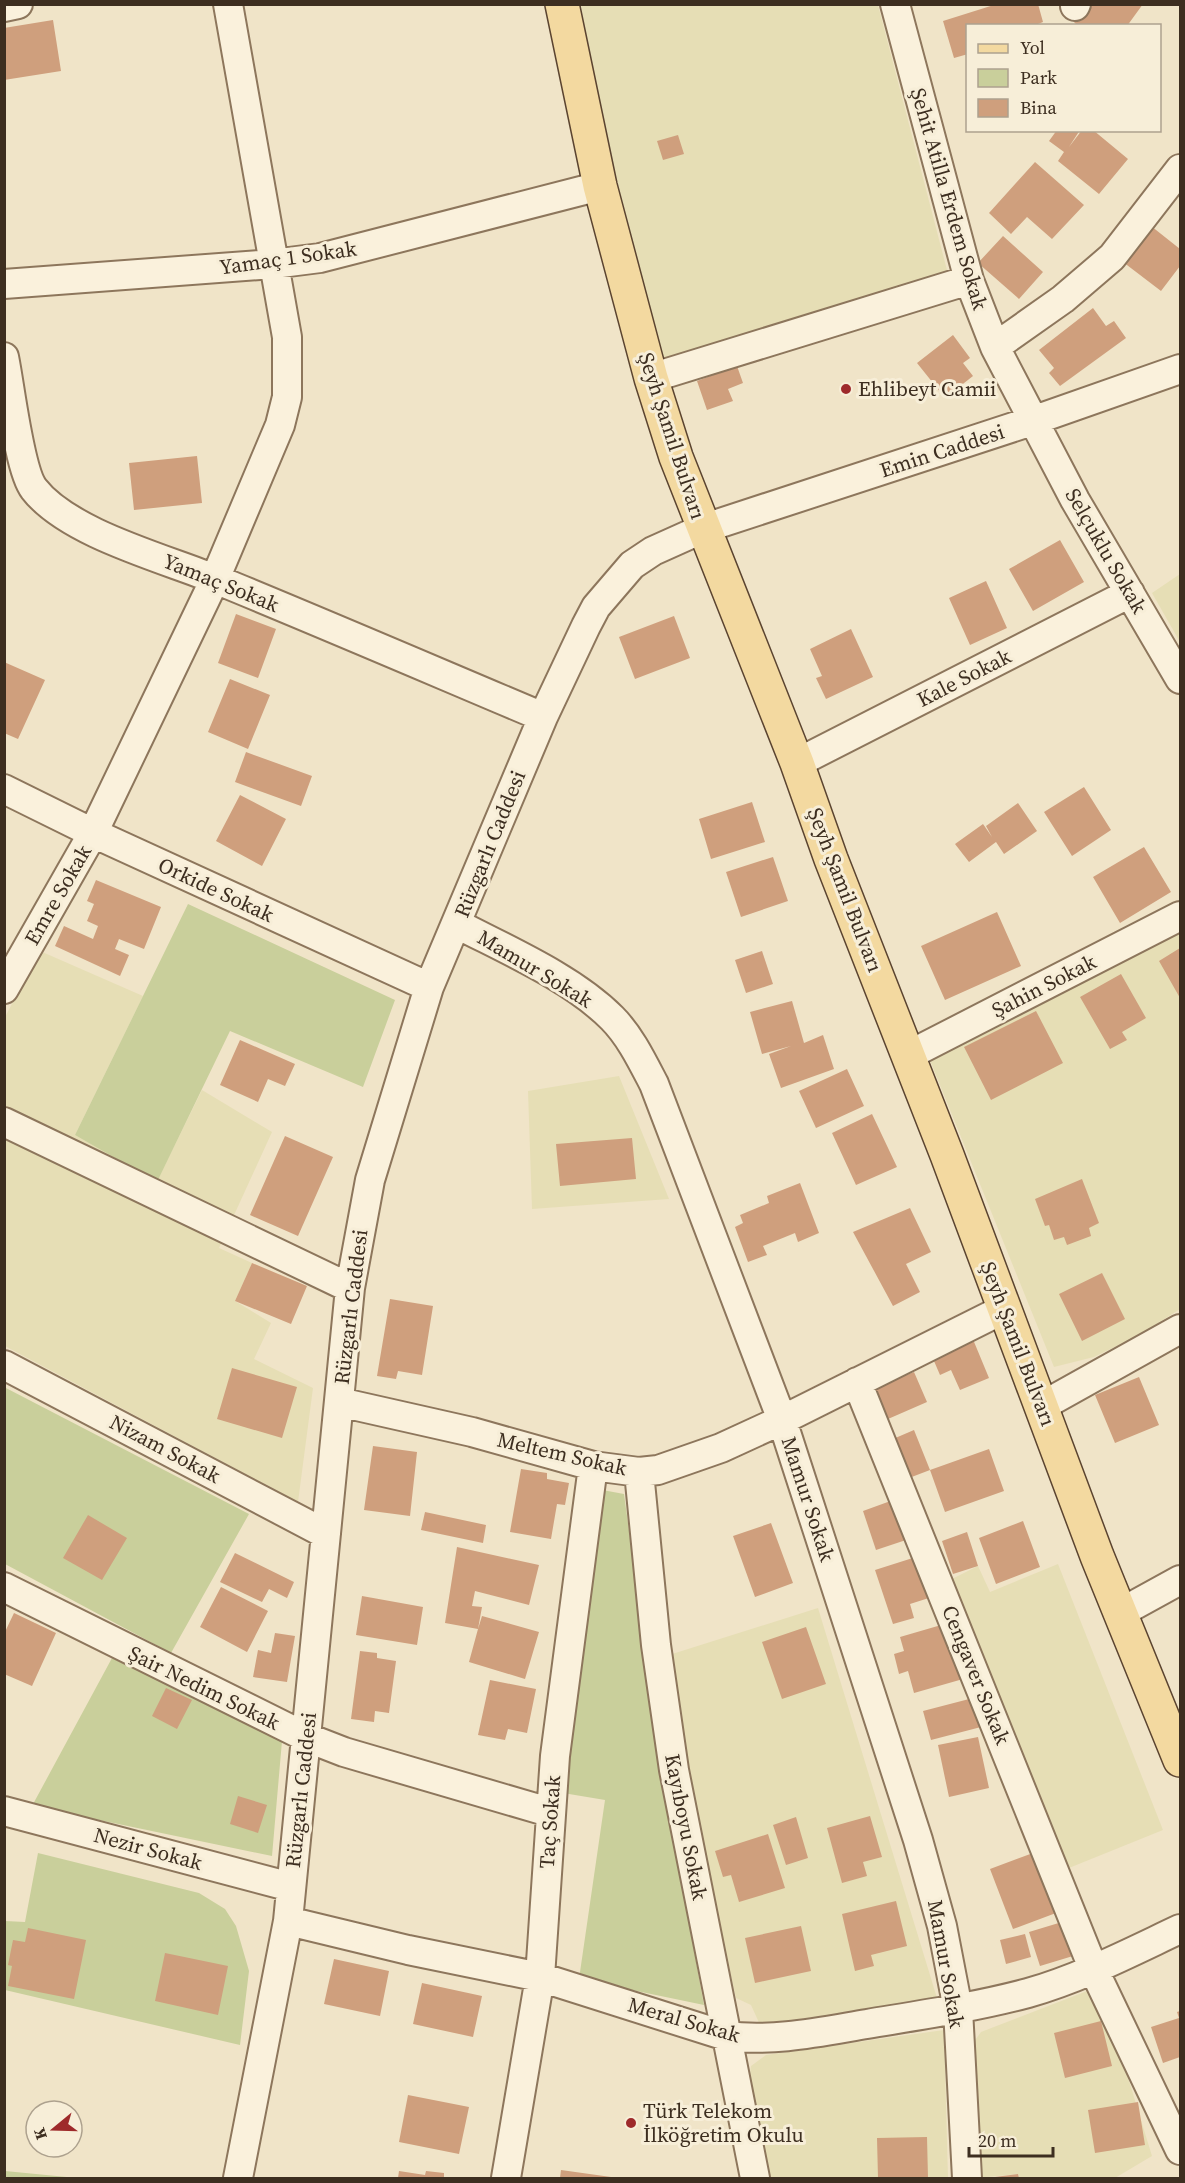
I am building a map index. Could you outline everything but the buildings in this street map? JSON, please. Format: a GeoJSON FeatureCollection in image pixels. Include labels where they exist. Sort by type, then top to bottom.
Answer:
{"type":"FeatureCollection","features":[{"type":"Feature","properties":{"kind":"main road","name":"Şeyh Şamil Bulvarı"},"geometry":{"type":"LineString","coordinates":[[562,4],[600,186],[651,378],[702,529],[797,763],[831,859],[1120,1613],[1180,1760]]}},
{"type":"Feature","properties":{"kind":"street"},"geometry":{"type":"LineString","coordinates":[[4,7],[18,4]]}},
{"type":"Feature","properties":{"kind":"street","name":"Emre Sokak"},"geometry":{"type":"LineString","coordinates":[[4,989],[93,833],[215,579],[280,425],[287,397],[287,337],[228,4]]}},
{"type":"Feature","properties":{"kind":"street","name":"Şehit Atilla Erdem Sokak"},"geometry":{"type":"LineString","coordinates":[[895,4],[969,280],[995,347],[1032,422]]}},
{"type":"Feature","properties":{"kind":"street"},"geometry":{"type":"LineString","coordinates":[[995,347],[1063,299],[1112,257],[1180,170]]}},
{"type":"Feature","properties":{"kind":"street","name":"Yamaç 1 Sokak"},"geometry":{"type":"LineString","coordinates":[[4,284],[273,264],[344,253],[600,186]]}},
{"type":"Feature","properties":{"kind":"street"},"geometry":{"type":"LineString","coordinates":[[651,378],[969,280]]}},
{"type":"Feature","properties":{"kind":"street","name":"Yamaç Sokak"},"geometry":{"type":"LineString","coordinates":[[4,357],[13,467],[49,506],[75,524],[215,579],[543,717]]}},
{"type":"Feature","properties":{"kind":"street","name":"Emin Caddesi"},"geometry":{"type":"LineString","coordinates":[[702,529],[1032,422],[1180,369]]}},
{"type":"Feature","properties":{"kind":"street","name":"Selçuklu Sokak"},"geometry":{"type":"LineString","coordinates":[[1032,422],[1180,679]]}},
{"type":"Feature","properties":{"kind":"street","name":"Rüzgarlı Caddesi"},"geometry":{"type":"LineString","coordinates":[[238,2178],[288,1921],[308,1738],[350,1288],[370,1180],[429,987],[543,717],[586,626],[596,607],[632,565],[653,551],[702,529]]}},
{"type":"Feature","properties":{"kind":"street","name":"Kale Sokak"},"geometry":{"type":"LineString","coordinates":[[797,763],[1130,593]]}},
{"type":"Feature","properties":{"kind":"street","name":"Orkide Sokak"},"geometry":{"type":"LineString","coordinates":[[4,789],[93,833],[429,987]]}},
{"type":"Feature","properties":{"kind":"street","name":"Şahin Sokak"},"geometry":{"type":"LineString","coordinates":[[907,1056],[1180,916]]}},
{"type":"Feature","properties":{"kind":"street","name":"Mamur Sokak"},"geometry":{"type":"LineString","coordinates":[[457,924],[574,988],[611,1017],[625,1033],[654,1084],[782,1420],[918,1840],[942,1926],[958,2009],[967,2178]]}},
{"type":"Feature","properties":{"kind":"street"},"geometry":{"type":"LineString","coordinates":[[4,1122],[350,1288]]}},
{"type":"Feature","properties":{"kind":"street","name":"Meltem Sokak"},"geometry":{"type":"LineString","coordinates":[[339,1402],[472,1432],[593,1466],[639,1472],[658,1470],[692,1460],[782,1420],[1004,1309]]}},
{"type":"Feature","properties":{"kind":"street"},"geometry":{"type":"LineString","coordinates":[[1042,1406],[1180,1329]]}},
{"type":"Feature","properties":{"kind":"street","name":"Nizam Sokak"},"geometry":{"type":"LineString","coordinates":[[4,1365],[326,1534]]}},
{"type":"Feature","properties":{"kind":"street","name":"Cengaver Sokak"},"geometry":{"type":"LineString","coordinates":[[857,1382],[1093,1968],[1180,2150]]}},
{"type":"Feature","properties":{"kind":"street","name":"Taç Sokak"},"geometry":{"type":"LineString","coordinates":[[506,2178],[540,1977],[549,1812],[593,1466]]}},
{"type":"Feature","properties":{"kind":"street","name":"Kayıboyu Sokak"},"geometry":{"type":"LineString","coordinates":[[639,1472],[656,1645],[674,1770],[755,2178]]}},
{"type":"Feature","properties":{"kind":"street"},"geometry":{"type":"LineString","coordinates":[[1120,1613],[1180,1580]]}},
{"type":"Feature","properties":{"kind":"street","name":"Şair Nedim Sokak"},"geometry":{"type":"LineString","coordinates":[[4,1587],[308,1738],[356,1755],[549,1812]]}},
{"type":"Feature","properties":{"kind":"street","name":"Nezir Sokak"},"geometry":{"type":"LineString","coordinates":[[4,1811],[291,1887]]}},
{"type":"Feature","properties":{"kind":"street","name":"Meral Sokak"},"geometry":{"type":"LineString","coordinates":[[288,1921],[408,1950],[540,1977],[726,2036],[754,2039],[797,2036],[958,2009],[1028,1993],[1093,1968],[1180,1929]]}},
{"type":"Feature","properties":{"kind":"shaded area"},"geometry":{"type":"Polygon","coordinates":[[[581,5],[878,5],[948,274],[663,363],[596,98],[581,5]]]}},
{"type":"Feature","properties":{"kind":"shaded area"},"geometry":{"type":"Polygon","coordinates":[[[1180,574],[1180,642],[1152,593],[1180,574]]]}},
{"type":"Feature","properties":{"kind":"shaded area"},"geometry":{"type":"Polygon","coordinates":[[[1180,928],[1180,1309],[1141,1334],[1094,1357],[1054,1367],[929,1058],[1180,928]]]}},
{"type":"Feature","properties":{"kind":"shaded area"},"geometry":{"type":"Polygon","coordinates":[[[40,951],[143,996],[75,1135],[157,1181],[202,1090],[272,1132],[219,1248],[252,1263],[235,1301],[271,1323],[254,1359],[313,1388],[298,1502],[5,1346],[5,1017],[40,951]]]}},
{"type":"Feature","properties":{"kind":"shaded area"},"geometry":{"type":"Polygon","coordinates":[[[619,1076],[669,1199],[532,1209],[528,1091],[619,1076]]]}},
{"type":"Feature","properties":{"kind":"shaded area"},"geometry":{"type":"Polygon","coordinates":[[[1058,1564],[1163,1830],[1064,1870],[1053,1835],[952,1579],[978,1566],[990,1592],[1058,1564]]]}},
{"type":"Feature","properties":{"kind":"shaded area"},"geometry":{"type":"Polygon","coordinates":[[[818,1608],[937,1998],[761,2027],[751,2005],[736,1998],[697,1827],[669,1655],[818,1608]]]}},
{"type":"Feature","properties":{"kind":"shaded area"},"geometry":{"type":"Polygon","coordinates":[[[1100,1986],[1152,2156],[1115,2178],[1019,2178],[1018,2174],[978,2178],[973,2043],[981,2032],[1100,1986]]]}},
{"type":"Feature","properties":{"kind":"shaded area"},"geometry":{"type":"Polygon","coordinates":[[[944,2030],[948,2178],[768,2178],[749,2081],[751,2066],[766,2055],[944,2030]]]}},
{"type":"Feature","properties":{"kind":"green space"},"geometry":{"type":"Polygon","coordinates":[[[188,904],[395,1000],[363,1087],[230,1031],[157,1182],[75,1135],[188,904]]]}},
{"type":"Feature","properties":{"kind":"green space"},"geometry":{"type":"Polygon","coordinates":[[[4,1387],[249,1514],[171,1653],[5,1564],[4,1387]]]}},
{"type":"Feature","properties":{"kind":"green space"},"geometry":{"type":"Polygon","coordinates":[[[597,1489],[624,1494],[663,1781],[704,2005],[579,1979],[605,1800],[563,1793],[597,1489]]]}},
{"type":"Feature","properties":{"kind":"green space"},"geometry":{"type":"Polygon","coordinates":[[[112,1658],[282,1741],[272,1856],[32,1806],[112,1658]]]}},
{"type":"Feature","properties":{"kind":"green space"},"geometry":{"type":"Polygon","coordinates":[[[38,1853],[199,1893],[225,1909],[236,1926],[249,1971],[240,2045],[5,1990],[5,1921],[25,1922],[38,1853]]]}},
{"type":"Feature","properties":{"kind":"green space"},"geometry":{"type":"Polygon","coordinates":[[[5,2171],[77,2178],[5,2178],[5,2171]]]}},
{"type":"Feature","properties":{"kind":"place","name":"Ehlibeyt Camii"},"geometry":{"type":"Point","coordinates":[846,389]}},
{"type":"Feature","properties":{"kind":"place","name":"Türk Telekom İlköğretim Okulu"},"geometry":{"type":"Point","coordinates":[631,2123]}}]}
